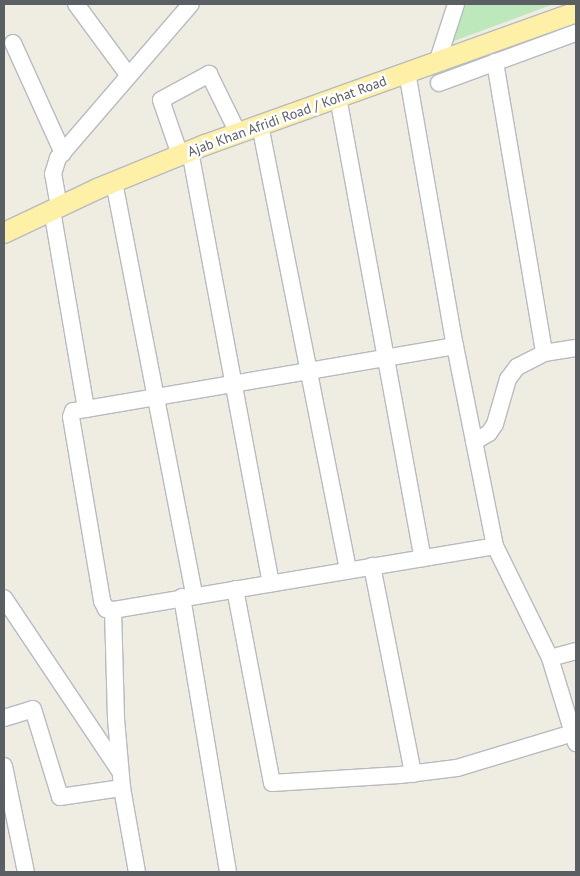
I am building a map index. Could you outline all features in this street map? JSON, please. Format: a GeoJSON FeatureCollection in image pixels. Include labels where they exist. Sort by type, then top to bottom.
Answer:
{"type":"FeatureCollection","features":[{"type":"Feature","properties":{"kind":"main road","name":"Ajab Khan Afridi Road / Kohat Road"},"geometry":{"type":"LineString","coordinates":[[4,233],[55,208],[185,153],[576,12]]}},
{"type":"Feature","properties":{"kind":"street"},"geometry":{"type":"LineString","coordinates":[[76,4],[129,76]]}},
{"type":"Feature","properties":{"kind":"street"},"geometry":{"type":"LineString","coordinates":[[86,409],[55,208],[53,174],[63,153],[191,4]]}},
{"type":"Feature","properties":{"kind":"street"},"geometry":{"type":"LineString","coordinates":[[438,63],[456,4]]}},
{"type":"Feature","properties":{"kind":"street"},"geometry":{"type":"LineString","coordinates":[[439,83],[495,62],[575,37]]}},
{"type":"Feature","properties":{"kind":"street"},"geometry":{"type":"LineString","coordinates":[[13,43],[63,153]]}},
{"type":"Feature","properties":{"kind":"street"},"geometry":{"type":"LineString","coordinates":[[495,62],[544,353]]}},
{"type":"Feature","properties":{"kind":"street"},"geometry":{"type":"LineString","coordinates":[[234,589],[272,783],[413,774],[457,768],[575,738],[550,658],[495,546],[455,346],[407,72]]}},
{"type":"Feature","properties":{"kind":"street"},"geometry":{"type":"LineString","coordinates":[[238,133],[209,74],[161,100],[185,153],[234,384],[271,583]]}},
{"type":"Feature","properties":{"kind":"street"},"geometry":{"type":"LineString","coordinates":[[338,97],[423,558]]}},
{"type":"Feature","properties":{"kind":"street"},"geometry":{"type":"LineString","coordinates":[[260,125],[348,570]]}},
{"type":"Feature","properties":{"kind":"street"},"geometry":{"type":"LineString","coordinates":[[114,182],[156,397],[188,596],[228,872]]}},
{"type":"Feature","properties":{"kind":"street"},"geometry":{"type":"LineString","coordinates":[[455,346],[73,412],[71,417],[102,602],[106,608],[113,610],[495,546]]}},
{"type":"Feature","properties":{"kind":"street"},"geometry":{"type":"LineString","coordinates":[[474,442],[489,433],[495,424],[510,373],[544,353],[576,348]]}},
{"type":"Feature","properties":{"kind":"street"},"geometry":{"type":"LineString","coordinates":[[372,566],[413,774]]}},
{"type":"Feature","properties":{"kind":"street"},"geometry":{"type":"LineString","coordinates":[[4,598],[121,780]]}},
{"type":"Feature","properties":{"kind":"street"},"geometry":{"type":"LineString","coordinates":[[113,610],[121,780],[137,872]]}},
{"type":"Feature","properties":{"kind":"street"},"geometry":{"type":"LineString","coordinates":[[550,658],[576,651]]}},
{"type":"Feature","properties":{"kind":"street"},"geometry":{"type":"LineString","coordinates":[[4,718],[33,709],[60,797],[121,780]]}},
{"type":"Feature","properties":{"kind":"street"},"geometry":{"type":"LineString","coordinates":[[4,766],[26,872]]}},
{"type":"Feature","properties":{"kind":"green space"},"geometry":{"type":"Polygon","coordinates":[[[456,4],[551,4],[551,5],[435,48],[456,4]]]}}]}
